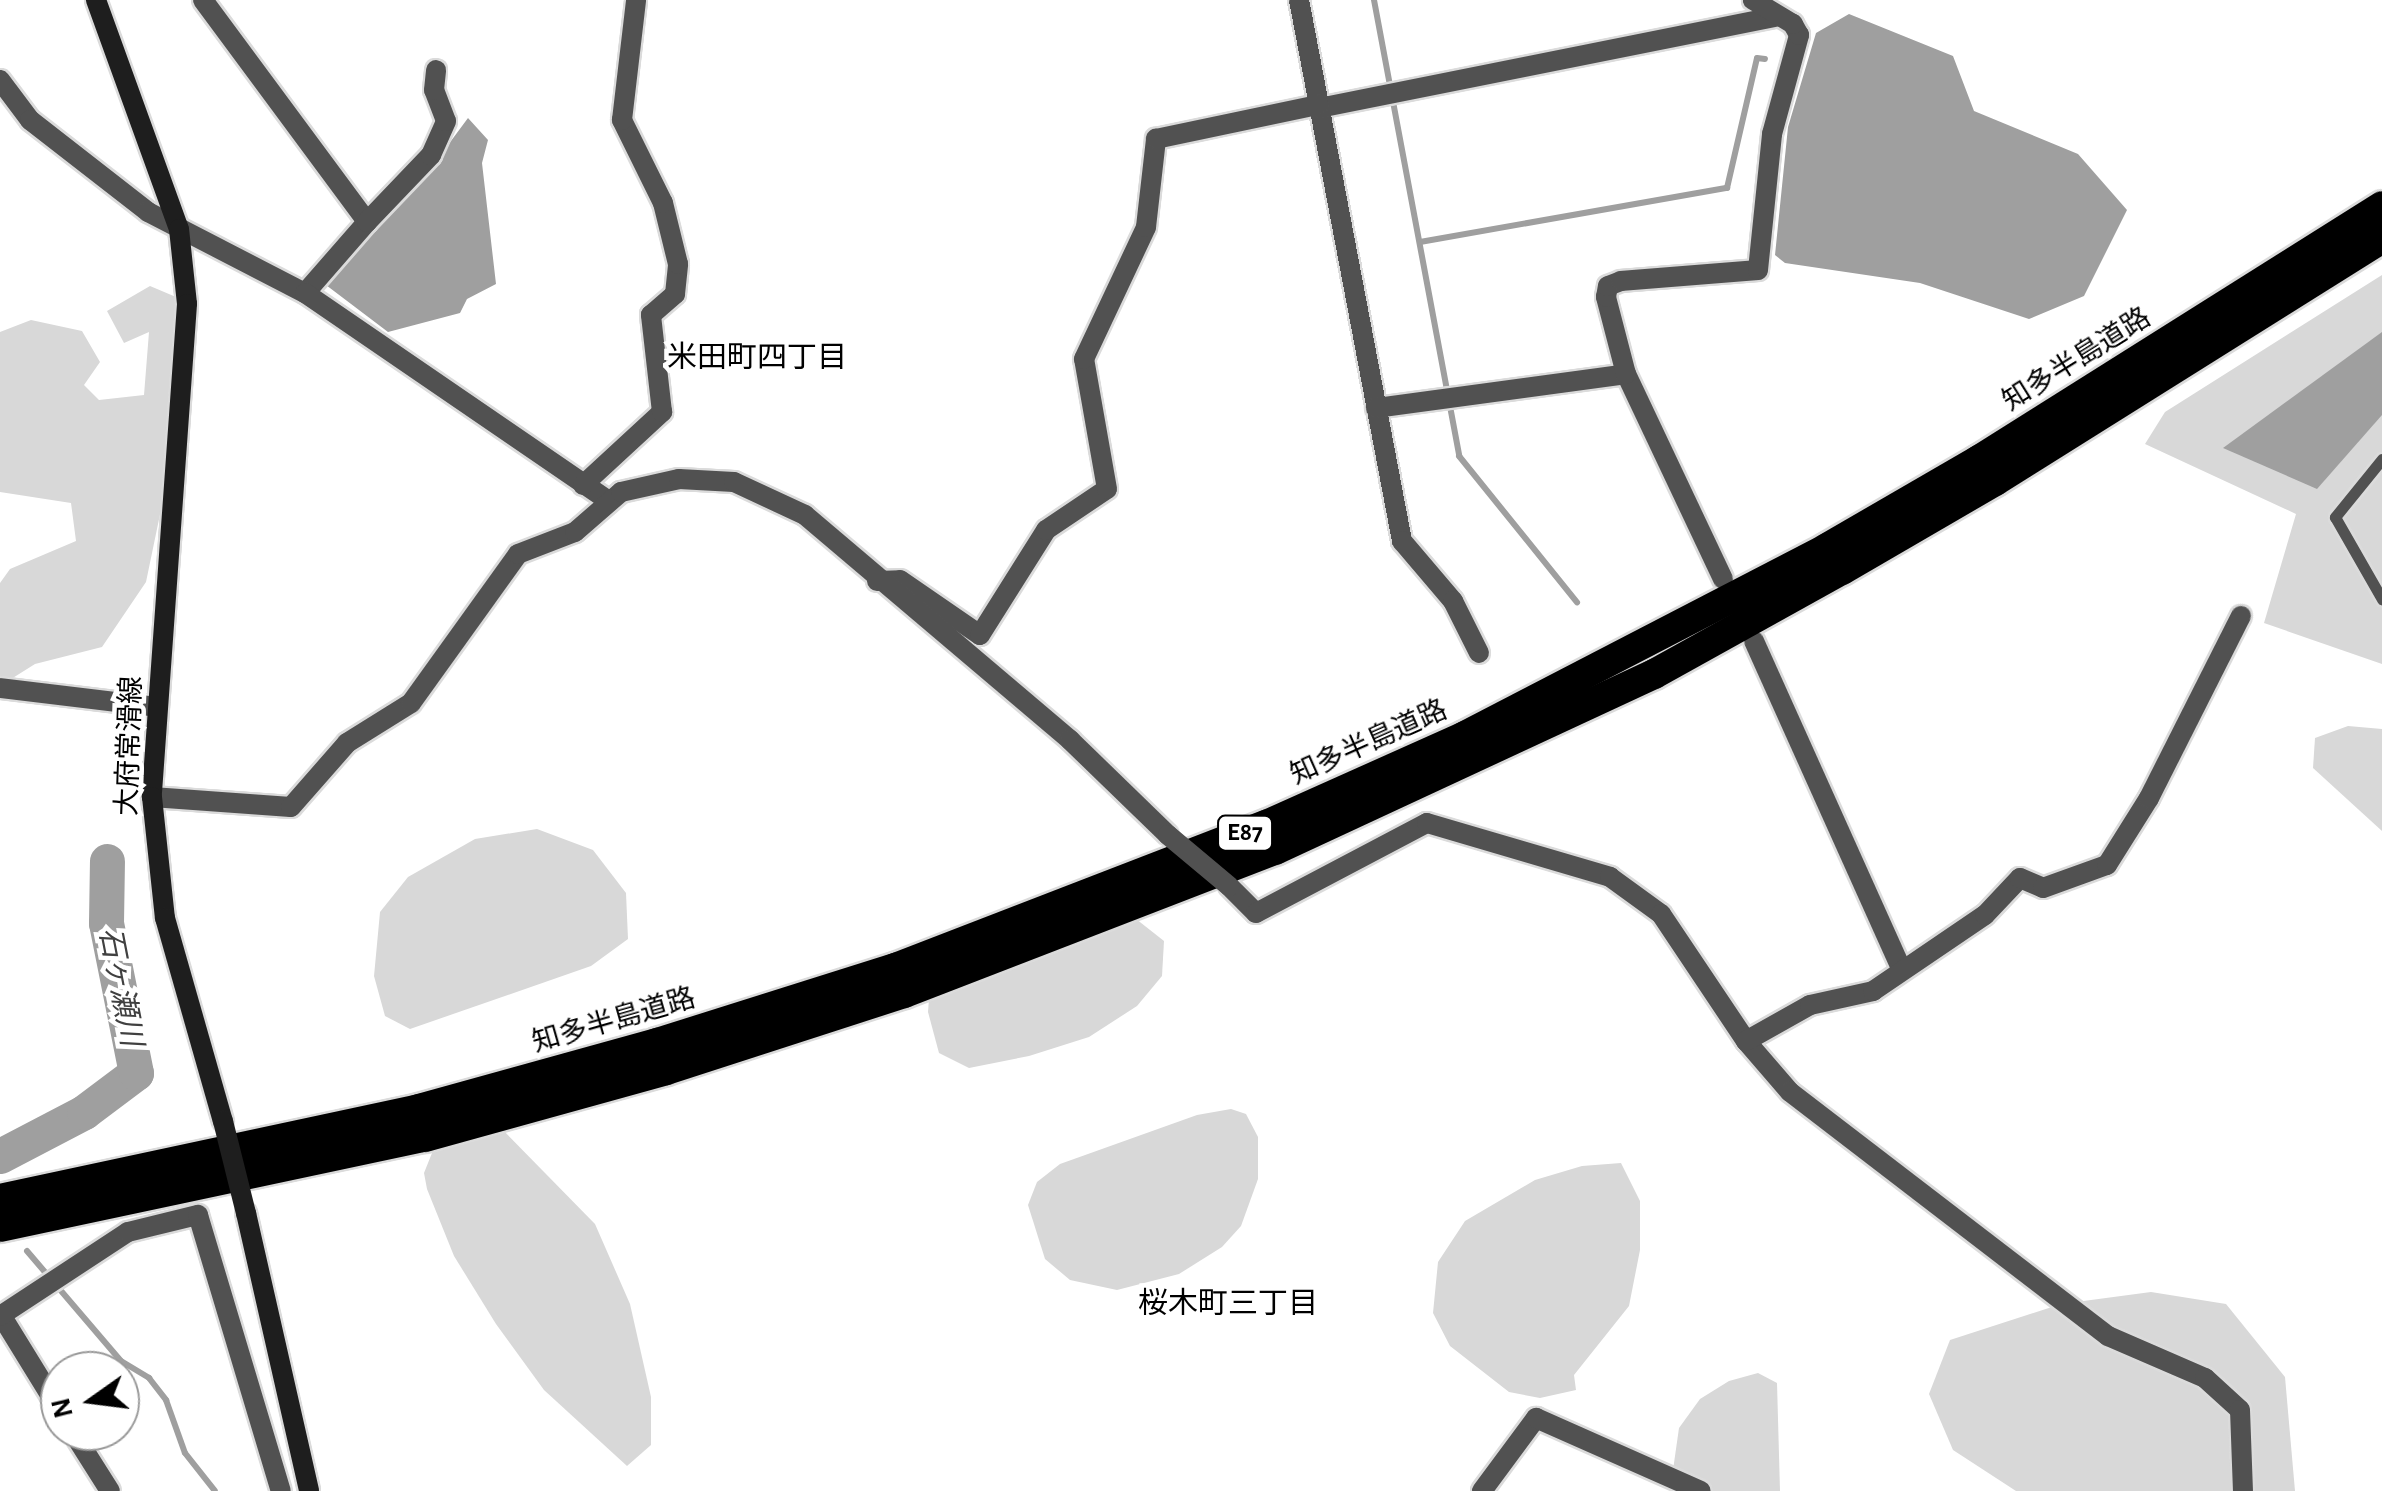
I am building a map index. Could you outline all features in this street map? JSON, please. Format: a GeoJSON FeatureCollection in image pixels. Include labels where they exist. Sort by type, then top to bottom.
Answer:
{"type":"FeatureCollection","features":[{"type":"Feature","properties":{"kind":"highway","name":"知多半島道路"},"geometry":{"type":"LineString","coordinates":[[0,1199],[419,1110],[657,1043],[947,949],[1266,825],[1483,727],[1827,548],[1979,460],[2382,206]]}},
{"type":"Feature","properties":{"kind":"highway","name":"E87"},"geometry":{"type":"LineString","coordinates":[[0,1227],[425,1137],[666,1070],[904,993],[1276,850],[1512,743],[1790,598],[1995,481],[2382,238]]}},
{"type":"Feature","properties":{"kind":"main road","name":"大府常滑線"},"geometry":{"type":"LineString","coordinates":[[96,0],[178,230],[187,304],[152,796],[165,918],[246,1212],[309,1491]]}},
{"type":"Feature","properties":{"kind":"street"},"geometry":{"type":"LineString","coordinates":[[203,0],[367,222]]}},
{"type":"Feature","properties":{"kind":"street"},"geometry":{"type":"LineString","coordinates":[[583,485],[662,412],[651,314],[675,294],[678,264],[663,203],[622,120],[636,0]]}},
{"type":"Feature","properties":{"kind":"street"},"geometry":{"type":"LineString","coordinates":[[1299,0],[1402,540],[1453,601],[1479,653]]}},
{"type":"Feature","properties":{"kind":"street"},"geometry":{"type":"LineString","coordinates":[[1722,579],[1626,374],[1608,286],[1758,270],[1772,134],[1799,35],[1793,24],[1775,17],[1752,0]]}},
{"type":"Feature","properties":{"kind":"street"},"geometry":{"type":"LineString","coordinates":[[877,580],[900,580],[980,635],[1046,530],[1107,489],[1084,359],[1146,227],[1156,139],[1775,17]]}},
{"type":"Feature","properties":{"kind":"street"},"geometry":{"type":"LineString","coordinates":[[305,292],[431,155],[446,120],[434,90],[436,70]]}},
{"type":"Feature","properties":{"kind":"street"},"geometry":{"type":"LineString","coordinates":[[0,80],[30,120],[178,230],[305,292],[607,500],[679,479],[734,482],[805,514],[877,580],[1070,740],[1256,913],[1427,823],[1579,863],[1620,882],[1661,914],[1746,1040],[1790,1092],[2108,1336],[2205,1378],[2240,1410],[2243,1491]]}},
{"type":"Feature","properties":{"kind":"street"},"geometry":{"type":"LineString","coordinates":[[1376,408],[1626,374]]}},
{"type":"Feature","properties":{"kind":"street"},"geometry":{"type":"LineString","coordinates":[[152,796],[291,806],[347,743],[411,703],[518,554],[575,532],[602,515],[607,500]]}},
{"type":"Feature","properties":{"kind":"street"},"geometry":{"type":"LineString","coordinates":[[1746,1040],[1810,1005],[1873,991],[1901,968],[1985,915],[2020,878],[2043,888],[2108,865],[2149,798],[2242,616]]}},
{"type":"Feature","properties":{"kind":"street"},"geometry":{"type":"LineString","coordinates":[[1754,640],[1901,968]]}},
{"type":"Feature","properties":{"kind":"street"},"geometry":{"type":"LineString","coordinates":[[0,688],[157,707]]}},
{"type":"Feature","properties":{"kind":"street"},"geometry":{"type":"LineString","coordinates":[[40,1379],[0,1316],[128,1232],[198,1216],[281,1491]]}},
{"type":"Feature","properties":{"kind":"street"},"geometry":{"type":"LineString","coordinates":[[1482,1491],[1536,1418],[1702,1491]]}},
{"type":"Feature","properties":{"kind":"street"},"geometry":{"type":"LineString","coordinates":[[85,1451],[110,1491]]}},
{"type":"Feature","properties":{"kind":"lane"},"geometry":{"type":"LineString","coordinates":[[2382,459],[2335,517],[2382,600]]}},
{"type":"Feature","properties":{"kind":"shaded area"},"geometry":{"type":"Polygon","coordinates":[[[1849,14],[1953,56],[1974,111],[2078,154],[2127,210],[2084,296],[2029,319],[1920,283],[1785,263],[1775,255],[1788,127],[1816,33],[1849,14]]]}},
{"type":"Feature","properties":{"kind":"shaded area"},"geometry":{"type":"Polygon","coordinates":[[[468,118],[488,140],[482,163],[496,284],[467,299],[460,313],[388,332],[326,285],[425,176],[468,118]]]}},
{"type":"Feature","properties":{"kind":"shaded area"},"geometry":{"type":"Polygon","coordinates":[[[2382,275],[2382,664],[2264,623],[2296,514],[2145,444],[2165,412],[2382,275]]]}},
{"type":"Feature","properties":{"kind":"shaded area"},"geometry":{"type":"Polygon","coordinates":[[[150,286],[176,297],[163,500],[146,582],[102,647],[35,664],[0,686],[0,583],[10,569],[76,541],[71,503],[0,492],[0,332],[31,320],[82,331],[100,362],[84,385],[99,400],[144,395],[149,332],[124,343],[107,311],[150,286]]]}},
{"type":"Feature","properties":{"kind":"shaded area"},"geometry":{"type":"Polygon","coordinates":[[[2382,332],[2382,415],[2317,489],[2223,448],[2382,332]]]}},
{"type":"Feature","properties":{"kind":"shaded area"},"geometry":{"type":"Polygon","coordinates":[[[2348,726],[2382,729],[2382,831],[2313,768],[2315,738],[2348,726]]]}},
{"type":"Feature","properties":{"kind":"shaded area"},"geometry":{"type":"Polygon","coordinates":[[[537,829],[593,850],[626,893],[628,939],[591,966],[410,1029],[385,1016],[374,976],[380,912],[408,877],[475,839],[537,829]]]}},
{"type":"Feature","properties":{"kind":"shaded area"},"geometry":{"type":"Polygon","coordinates":[[[1131,915],[1164,941],[1162,976],[1137,1006],[1089,1037],[1029,1056],[969,1068],[939,1053],[928,1012],[933,945],[1131,915]]]}},
{"type":"Feature","properties":{"kind":"shaded area"},"geometry":{"type":"Polygon","coordinates":[[[1231,1109],[1246,1114],[1258,1137],[1258,1179],[1241,1226],[1222,1247],[1179,1274],[1117,1290],[1070,1280],[1045,1259],[1028,1205],[1037,1182],[1060,1164],[1197,1115],[1231,1109]]]}},
{"type":"Feature","properties":{"kind":"shaded area"},"geometry":{"type":"Polygon","coordinates":[[[502,1129],[595,1224],[630,1304],[651,1397],[651,1445],[627,1466],[544,1390],[496,1324],[454,1256],[427,1189],[424,1173],[438,1138],[502,1129]]]}},
{"type":"Feature","properties":{"kind":"shaded area"},"geometry":{"type":"Polygon","coordinates":[[[1621,1163],[1640,1201],[1640,1250],[1629,1306],[1574,1375],[1576,1390],[1540,1398],[1509,1392],[1450,1346],[1433,1313],[1438,1262],[1465,1221],[1535,1180],[1582,1166],[1621,1163]]]}},
{"type":"Feature","properties":{"kind":"shaded area"},"geometry":{"type":"Polygon","coordinates":[[[2151,1292],[2226,1304],[2285,1377],[2295,1491],[2016,1491],[1953,1450],[1929,1394],[1950,1340],[2061,1304],[2151,1292]]]}},
{"type":"Feature","properties":{"kind":"shaded area"},"geometry":{"type":"Polygon","coordinates":[[[1758,1373],[1777,1383],[1780,1491],[1670,1491],[1679,1428],[1700,1399],[1729,1381],[1758,1373]]]}},
{"type":"Feature","properties":{"kind":"waterway"},"geometry":{"type":"LineString","coordinates":[[1374,0],[1459,456],[1577,602]]}},
{"type":"Feature","properties":{"kind":"waterway"},"geometry":{"type":"LineString","coordinates":[[1420,242],[1727,188],[1757,58],[1765,59]]}},
{"type":"Feature","properties":{"kind":"waterway","name":"石ヶ瀬川"},"geometry":{"type":"LineString","coordinates":[[0,1156],[84,1112],[136,1073],[106,923],[107,861]]}},
{"type":"Feature","properties":{"kind":"waterway"},"geometry":{"type":"LineString","coordinates":[[27,1251],[121,1361],[149,1378],[166,1400],[185,1453],[215,1491]]}},
{"type":"Feature","properties":{"kind":"district","name":"米田町四丁目"},"geometry":{"type":"Point","coordinates":[757,358]}},
{"type":"Feature","properties":{"kind":"district","name":"桜木町三丁目"},"geometry":{"type":"Point","coordinates":[1228,1304]}}]}
